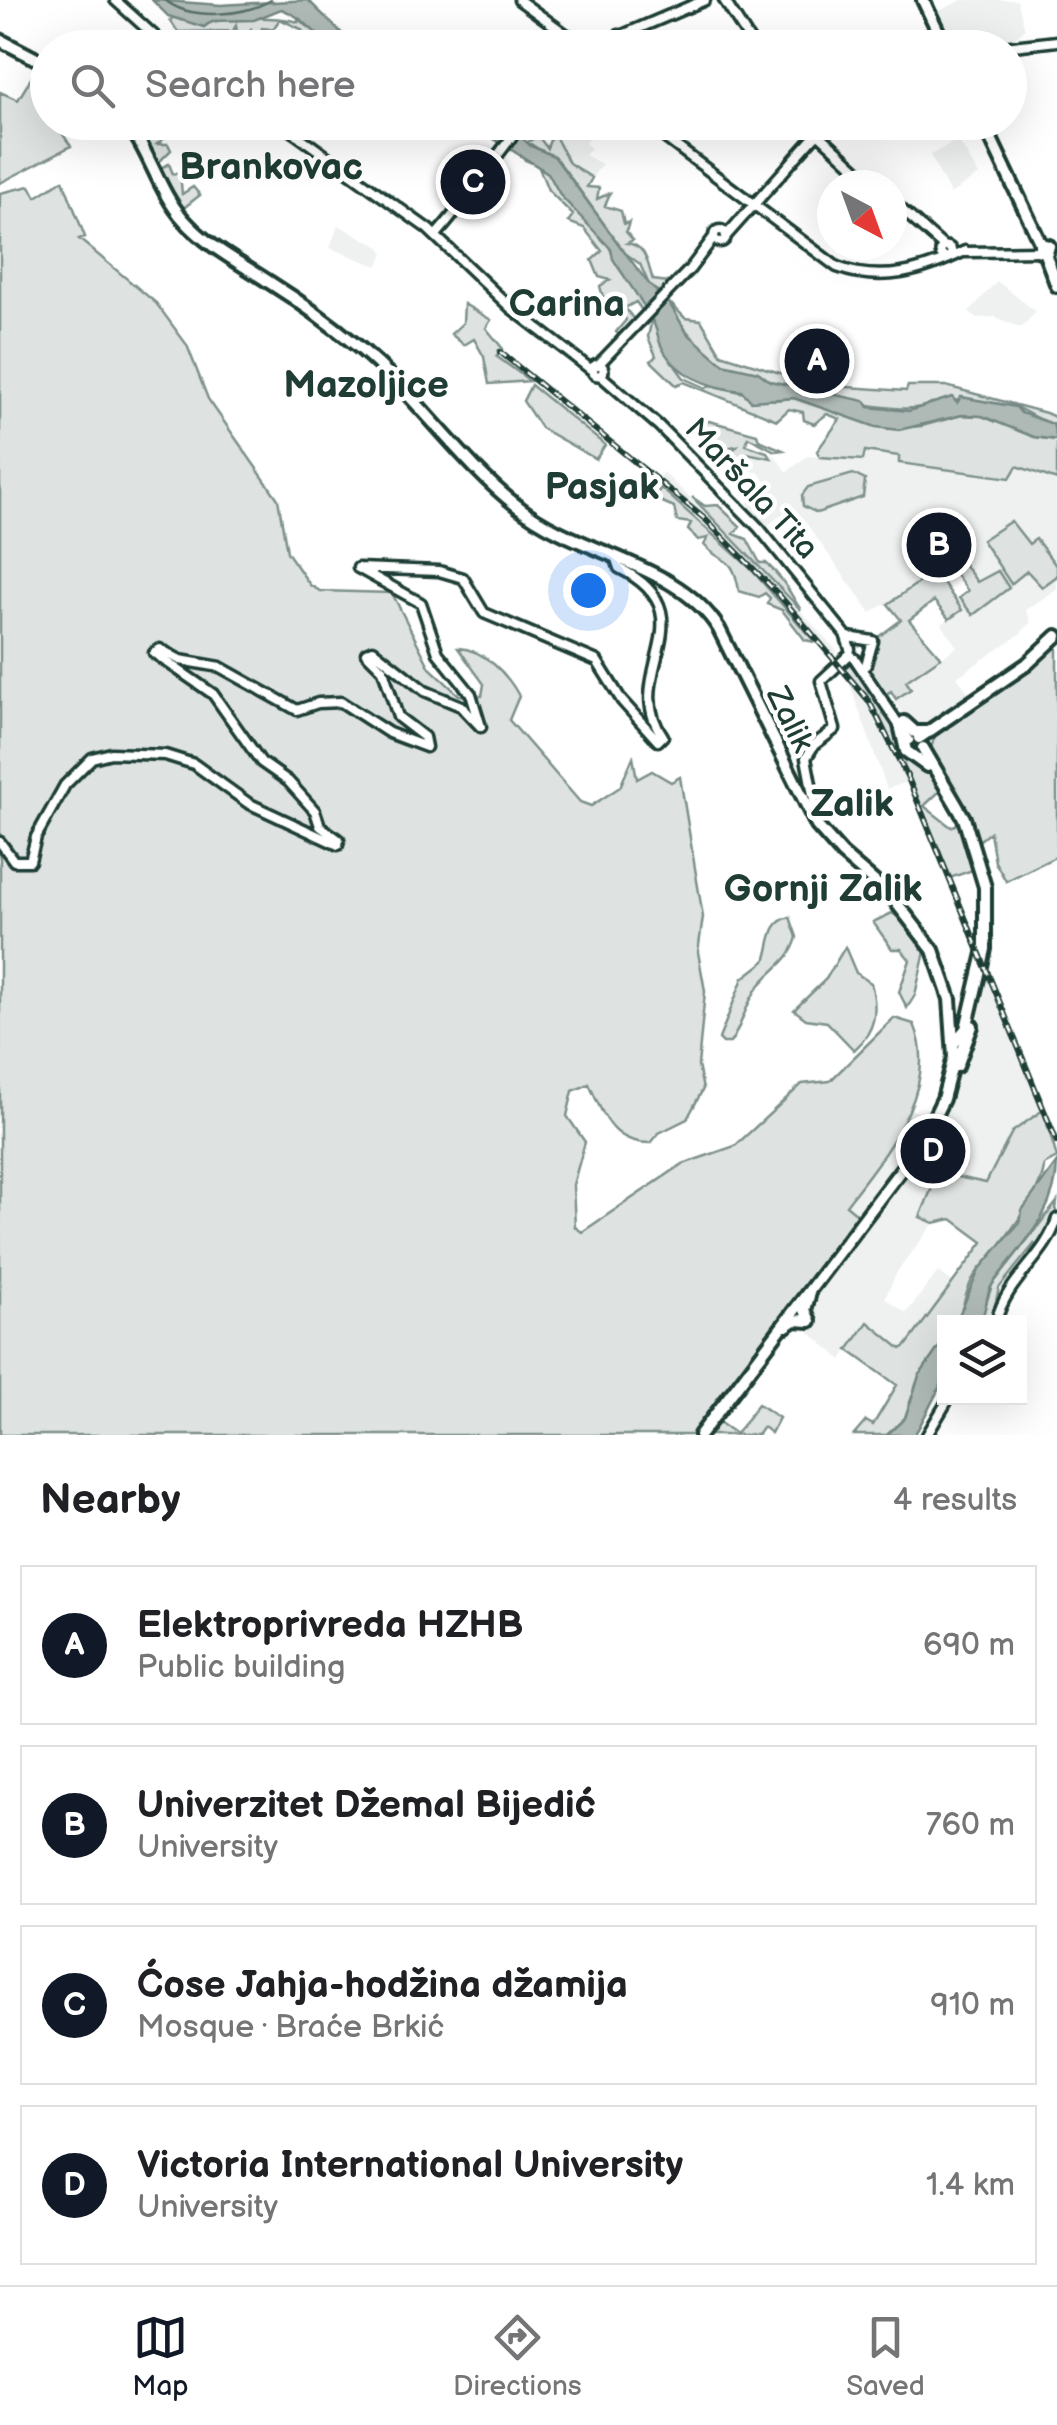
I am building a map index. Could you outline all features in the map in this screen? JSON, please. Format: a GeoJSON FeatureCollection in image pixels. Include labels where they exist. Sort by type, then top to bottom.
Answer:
{"type":"FeatureCollection","features":[{"type":"Feature","properties":{"kind":"main road"},"geometry":{"type":"LineString","coordinates":[[925,0],[939,30]]}},
{"type":"Feature","properties":{"kind":"main road"},"geometry":{"type":"LineString","coordinates":[[0,40],[30,56]]}},
{"type":"Feature","properties":{"kind":"main road","name":"Zalik"},"geometry":{"type":"LineString","coordinates":[[135,140],[164,194],[196,232],[322,319],[390,374],[516,505],[563,537],[680,587],[709,614],[784,762],[831,843],[892,897],[922,931],[941,966],[954,1043],[951,1075]]}},
{"type":"Feature","properties":{"kind":"main road"},"geometry":{"type":"LineString","coordinates":[[994,140],[1047,250],[1057,286]]}},
{"type":"Feature","properties":{"kind":"main road"},"geometry":{"type":"LineString","coordinates":[[922,745],[1057,636]]}},
{"type":"Feature","properties":{"kind":"main road"},"geometry":{"type":"LineString","coordinates":[[902,724],[906,752],[922,745],[1057,646]]}},
{"type":"Feature","properties":{"kind":"main road"},"geometry":{"type":"LineString","coordinates":[[902,724],[915,732],[922,745]]}},
{"type":"Feature","properties":{"kind":"main road","name":"Maršala Tita"},"geometry":{"type":"LineString","coordinates":[[922,745],[975,844],[985,887],[986,940],[968,1022],[954,1043]]}},
{"type":"Feature","properties":{"kind":"main road","name":"Maršala Tita"},"geometry":{"type":"LineString","coordinates":[[951,1075],[969,1040],[976,986]]}},
{"type":"Feature","properties":{"kind":"main road"},"geometry":{"type":"LineString","coordinates":[[952,1023],[959,1030],[968,1022]]}},
{"type":"Feature","properties":{"kind":"main road"},"geometry":{"type":"LineString","coordinates":[[954,1043],[969,1040]]}},
{"type":"Feature","properties":{"kind":"main road"},"geometry":{"type":"LineString","coordinates":[[700,1435],[922,1142],[951,1075]]}},
{"type":"Feature","properties":{"kind":"main road"},"geometry":{"type":"LineString","coordinates":[[778,1333],[795,1320],[810,1321],[804,1307],[810,1290]]}},
{"type":"Feature","properties":{"kind":"street"},"geometry":{"type":"LineString","coordinates":[[116,0],[148,30]]}},
{"type":"Feature","properties":{"kind":"street"},"geometry":{"type":"LineString","coordinates":[[512,0],[558,30]]}},
{"type":"Feature","properties":{"kind":"street"},"geometry":{"type":"LineString","coordinates":[[519,0],[560,30]]}},
{"type":"Feature","properties":{"kind":"street"},"geometry":{"type":"LineString","coordinates":[[630,30],[705,0]]}},
{"type":"Feature","properties":{"kind":"street"},"geometry":{"type":"LineString","coordinates":[[724,0],[743,30]]}},
{"type":"Feature","properties":{"kind":"street"},"geometry":{"type":"LineString","coordinates":[[1027,45],[1057,43]]}},
{"type":"Feature","properties":{"kind":"street"},"geometry":{"type":"LineString","coordinates":[[1027,47],[1057,43]]}},
{"type":"Feature","properties":{"kind":"street","name":"Maršala Tita"},"geometry":{"type":"LineString","coordinates":[[303,140],[436,235],[511,308],[610,381],[765,533],[846,636],[855,657],[902,724],[922,745]]}},
{"type":"Feature","properties":{"kind":"street"},"geometry":{"type":"LineString","coordinates":[[436,235],[484,181],[509,140]]}},
{"type":"Feature","properties":{"kind":"street"},"geometry":{"type":"LineString","coordinates":[[670,140],[832,265],[858,274],[910,272],[945,251],[1047,250]]}},
{"type":"Feature","properties":{"kind":"street"},"geometry":{"type":"LineString","coordinates":[[597,369],[809,140]]}},
{"type":"Feature","properties":{"kind":"street"},"geometry":{"type":"LineString","coordinates":[[825,140],[858,170]]}},
{"type":"Feature","properties":{"kind":"street"},"geometry":{"type":"LineString","coordinates":[[907,214],[945,251]]}},
{"type":"Feature","properties":{"kind":"street"},"geometry":{"type":"LineString","coordinates":[[0,842],[14,861],[32,860],[38,832],[77,770],[98,755],[118,753],[165,755],[194,764],[248,803],[338,846],[338,840],[320,826],[302,796],[262,762],[214,694],[154,653],[160,650],[180,660],[220,668],[297,710],[318,703],[344,703],[389,733],[424,748],[426,741],[398,717],[383,670],[366,653],[373,650],[425,691],[461,706],[480,728],[482,722],[471,694],[438,652],[422,604],[358,572],[360,566],[439,571],[463,578],[484,613],[516,628],[539,632],[600,663],[622,701],[658,741],[662,736],[656,725],[651,690],[664,620],[649,585],[620,564]]}},
{"type":"Feature","properties":{"kind":"street"},"geometry":{"type":"LineString","coordinates":[[846,636],[857,642],[873,641],[855,657],[846,636]]}},
{"type":"Feature","properties":{"kind":"street","name":"Zalik"},"geometry":{"type":"LineString","coordinates":[[815,816],[806,758],[835,729],[821,681],[855,657]]}},
{"type":"Feature","properties":{"kind":"street"},"geometry":{"type":"LineString","coordinates":[[998,1315],[1007,1290],[1045,1246],[1057,1219]]}},
{"type":"Feature","properties":{"kind":"street"},"geometry":{"type":"LineString","coordinates":[[926,1435],[944,1405]]}},
{"type":"Feature","properties":{"kind":"shaded area"},"geometry":{"type":"Polygon","coordinates":[[[962,0],[1017,0],[1025,29],[944,30],[935,13],[962,0]]]}},
{"type":"Feature","properties":{"kind":"shaded area"},"geometry":{"type":"Polygon","coordinates":[[[176,16],[204,27],[221,20],[280,19],[273,29],[237,30],[236,25],[234,30],[177,30],[170,20],[176,16]]]}},
{"type":"Feature","properties":{"kind":"shaded area"},"geometry":{"type":"Polygon","coordinates":[[[280,19],[298,19],[313,30],[302,30],[280,19]]]}},
{"type":"Feature","properties":{"kind":"shaded area"},"geometry":{"type":"Polygon","coordinates":[[[30,80],[30,140],[67,140],[71,146],[0,183],[0,92],[18,100],[30,80]]]}},
{"type":"Feature","properties":{"kind":"shaded area"},"geometry":{"type":"Polygon","coordinates":[[[142,140],[168,144],[171,150],[158,163],[160,168],[169,164],[173,174],[180,172],[182,194],[193,187],[200,195],[181,210],[142,140]]]}},
{"type":"Feature","properties":{"kind":"shaded area"},"geometry":{"type":"Polygon","coordinates":[[[541,140],[547,148],[550,140],[557,140],[569,163],[592,178],[587,187],[599,188],[597,199],[610,193],[605,206],[621,211],[624,224],[629,222],[626,232],[633,240],[627,243],[642,252],[653,280],[669,282],[662,293],[650,287],[640,264],[625,253],[562,166],[528,142],[541,140]]]}},
{"type":"Feature","properties":{"kind":"shaded area"},"geometry":{"type":"Polygon","coordinates":[[[587,140],[585,143],[591,148],[585,155],[602,164],[592,178],[572,165],[556,141],[587,140]]]}},
{"type":"Feature","properties":{"kind":"shaded area"},"geometry":{"type":"Polygon","coordinates":[[[958,140],[979,175],[950,194],[930,155],[958,140]]]}},
{"type":"Feature","properties":{"kind":"shaded area"},"geometry":{"type":"Polygon","coordinates":[[[538,165],[549,173],[561,196],[608,244],[618,267],[647,307],[643,312],[636,302],[625,308],[635,321],[620,336],[616,332],[626,320],[615,303],[617,298],[603,297],[600,286],[610,280],[599,277],[592,260],[602,251],[584,228],[568,222],[573,215],[548,190],[538,165]]]}},
{"type":"Feature","properties":{"kind":"shaded area"},"geometry":{"type":"Polygon","coordinates":[[[63,180],[85,237],[79,239],[156,303],[187,345],[208,399],[278,499],[287,552],[310,585],[320,591],[392,593],[430,668],[459,695],[482,696],[484,684],[458,648],[477,653],[494,664],[519,696],[509,720],[580,802],[591,806],[620,787],[633,757],[637,779],[652,771],[671,782],[680,777],[703,917],[698,952],[705,991],[698,1066],[703,1089],[687,1119],[659,1133],[651,1143],[618,1133],[605,1117],[589,1084],[573,1091],[567,1116],[585,1142],[573,1185],[575,1227],[582,1232],[683,1164],[735,1146],[802,1084],[830,1081],[894,1018],[914,1024],[921,1048],[914,1097],[891,1144],[846,1205],[862,1218],[710,1416],[736,1434],[758,1404],[779,1418],[771,1433],[763,1427],[757,1435],[0,1435],[0,193],[30,186],[36,197],[63,180]]]}},
{"type":"Feature","properties":{"kind":"shaded area"},"geometry":{"type":"Polygon","coordinates":[[[338,225],[380,247],[384,254],[377,266],[330,248],[338,225]]]}},
{"type":"Feature","properties":{"kind":"shaded area"},"geometry":{"type":"Polygon","coordinates":[[[997,281],[1036,312],[1021,328],[995,317],[977,318],[969,312],[997,281]]]}},
{"type":"Feature","properties":{"kind":"shaded area"},"geometry":{"type":"Polygon","coordinates":[[[464,304],[491,320],[486,328],[503,349],[496,356],[530,381],[489,384],[484,357],[474,339],[464,345],[451,334],[463,323],[464,304]]]}},
{"type":"Feature","properties":{"kind":"shaded area"},"geometry":{"type":"Polygon","coordinates":[[[671,304],[685,318],[701,320],[721,354],[817,385],[906,391],[908,386],[946,386],[1046,413],[1057,418],[1057,429],[1016,407],[969,399],[894,408],[832,398],[768,381],[726,365],[710,354],[687,331],[671,304]]]}},
{"type":"Feature","properties":{"kind":"shaded area"},"geometry":{"type":"Polygon","coordinates":[[[652,319],[684,378],[706,388],[710,385],[775,400],[793,398],[887,429],[922,426],[962,415],[982,416],[1034,437],[1057,440],[1057,480],[1017,466],[1010,478],[899,463],[899,456],[865,451],[863,460],[820,457],[817,451],[840,419],[827,414],[814,424],[804,420],[803,412],[789,409],[777,420],[684,382],[676,385],[651,361],[656,356],[648,337],[652,319]]]}},
{"type":"Feature","properties":{"kind":"shaded area"},"geometry":{"type":"Polygon","coordinates":[[[531,385],[605,445],[596,459],[541,428],[523,401],[531,385]]]}},
{"type":"Feature","properties":{"kind":"shaded area"},"geometry":{"type":"Polygon","coordinates":[[[709,421],[757,434],[759,440],[783,450],[775,451],[748,437],[746,445],[767,452],[771,458],[747,453],[734,467],[715,465],[712,459],[719,451],[722,462],[737,446],[720,449],[713,440],[715,435],[707,438],[709,431],[701,425],[709,421]]]}},
{"type":"Feature","properties":{"kind":"shaded area"},"geometry":{"type":"Polygon","coordinates":[[[757,450],[775,456],[787,472],[807,456],[863,460],[865,451],[900,456],[899,463],[1009,478],[1017,466],[1056,479],[1057,589],[1026,610],[1031,622],[1019,635],[957,677],[972,697],[929,727],[918,728],[907,720],[888,692],[957,647],[942,624],[962,610],[956,600],[968,590],[947,563],[871,613],[802,518],[789,510],[765,527],[747,502],[771,488],[759,473],[746,469],[757,450]]]}},
{"type":"Feature","properties":{"kind":"shaded area"},"geometry":{"type":"Polygon","coordinates":[[[663,472],[749,554],[838,652],[830,658],[749,567],[654,483],[663,472]]]}},
{"type":"Feature","properties":{"kind":"shaded area"},"geometry":{"type":"Polygon","coordinates":[[[853,474],[865,480],[863,497],[817,513],[803,506],[802,495],[808,487],[853,474]]]}},
{"type":"Feature","properties":{"kind":"shaded area"},"geometry":{"type":"Polygon","coordinates":[[[661,488],[749,567],[815,642],[805,640],[782,610],[767,604],[770,598],[765,593],[759,597],[739,591],[730,565],[704,545],[708,538],[698,540],[688,530],[691,523],[677,521],[674,507],[653,498],[661,488]]]}},
{"type":"Feature","properties":{"kind":"shaded area"},"geometry":{"type":"Polygon","coordinates":[[[692,497],[705,506],[718,505],[740,526],[734,534],[747,539],[760,563],[766,563],[778,575],[801,610],[692,497]]]}},
{"type":"Feature","properties":{"kind":"shaded area"},"geometry":{"type":"Polygon","coordinates":[[[1011,521],[1029,544],[1036,539],[1057,567],[1057,576],[1042,587],[1027,571],[1011,584],[982,540],[1011,521]]]}},
{"type":"Feature","properties":{"kind":"shaded area"},"geometry":{"type":"Polygon","coordinates":[[[959,557],[977,582],[998,571],[1009,588],[973,615],[959,598],[968,591],[948,564],[959,557]]]}},
{"type":"Feature","properties":{"kind":"shaded area"},"geometry":{"type":"Polygon","coordinates":[[[935,571],[962,610],[949,619],[934,601],[909,620],[941,657],[906,681],[911,689],[896,699],[891,691],[886,694],[866,665],[873,641],[901,620],[888,604],[935,571]]]}},
{"type":"Feature","properties":{"kind":"shaded area"},"geometry":{"type":"Polygon","coordinates":[[[1057,645],[1057,856],[1006,881],[995,862],[990,832],[975,844],[928,759],[935,735],[1057,645]]]}},
{"type":"Feature","properties":{"kind":"shaded area"},"geometry":{"type":"Polygon","coordinates":[[[850,664],[894,722],[904,752],[925,767],[942,789],[924,806],[951,827],[963,821],[981,867],[950,878],[880,717],[844,669],[850,664]]]}},
{"type":"Feature","properties":{"kind":"shaded area"},"geometry":{"type":"Polygon","coordinates":[[[845,671],[880,717],[910,781],[887,789],[845,671]]]}},
{"type":"Feature","properties":{"kind":"shaded area"},"geometry":{"type":"Polygon","coordinates":[[[892,913],[908,924],[926,947],[915,995],[907,1008],[899,992],[910,960],[901,949],[892,949],[873,922],[892,913]]]}},
{"type":"Feature","properties":{"kind":"shaded area"},"geometry":{"type":"Polygon","coordinates":[[[790,917],[797,937],[794,945],[754,993],[730,1043],[723,1043],[719,1039],[743,978],[765,961],[774,928],[790,917]]]}},
{"type":"Feature","properties":{"kind":"shaded area"},"geometry":{"type":"Polygon","coordinates":[[[845,947],[856,973],[871,983],[874,1002],[871,1028],[854,1050],[827,1022],[806,1019],[794,1010],[826,979],[845,947]]]}},
{"type":"Feature","properties":{"kind":"shaded area"},"geometry":{"type":"Polygon","coordinates":[[[984,961],[1043,1110],[1012,1132],[986,1183],[938,1174],[921,1217],[934,1223],[897,1272],[885,1298],[906,1313],[938,1272],[954,1283],[918,1333],[904,1349],[848,1350],[842,1360],[801,1325],[811,1299],[866,1221],[845,1205],[910,1109],[934,1119],[947,1100],[973,1029],[984,961]]]}},
{"type":"Feature","properties":{"kind":"shaded area"},"geometry":{"type":"Polygon","coordinates":[[[1043,1110],[1057,1158],[1044,1165],[1029,1204],[975,1276],[960,1315],[937,1315],[937,1350],[919,1376],[905,1418],[887,1435],[854,1435],[866,1421],[873,1425],[897,1385],[848,1350],[868,1322],[901,1349],[906,1346],[983,1242],[952,1219],[934,1223],[920,1217],[938,1173],[986,1183],[1012,1132],[1043,1110]]]}},
{"type":"Feature","properties":{"kind":"shaded area"},"geometry":{"type":"Polygon","coordinates":[[[1057,1202],[1053,1232],[1024,1267],[1035,1243],[999,1288],[993,1315],[982,1315],[992,1285],[1057,1202]]]}},
{"type":"Feature","properties":{"kind":"water"},"geometry":{"type":"Polygon","coordinates":[[[152,0],[221,5],[308,0],[339,30],[313,30],[281,9],[254,20],[212,21],[204,27],[168,16],[152,0]]]}},
{"type":"Feature","properties":{"kind":"water"},"geometry":{"type":"Polygon","coordinates":[[[496,140],[524,140],[554,156],[651,286],[661,295],[674,293],[668,301],[687,333],[723,364],[758,372],[770,381],[865,401],[869,407],[909,411],[952,397],[957,403],[961,397],[1016,407],[1021,413],[1053,424],[1057,440],[1034,437],[982,416],[962,415],[899,430],[876,427],[794,398],[751,401],[742,391],[694,378],[666,354],[652,320],[626,341],[650,315],[613,259],[611,249],[561,196],[548,173],[496,140]]]}},
{"type":"Feature","properties":{"kind":"water"},"geometry":{"type":"Polygon","coordinates":[[[1057,1162],[1044,1214],[992,1285],[983,1315],[959,1315],[979,1270],[1019,1223],[1022,1210],[1057,1162]]]}},
{"type":"Feature","properties":{"kind":"water"},"geometry":{"type":"Polygon","coordinates":[[[937,1350],[937,1392],[918,1429],[914,1435],[887,1435],[905,1418],[919,1376],[937,1350]]]}},
{"type":"Feature","properties":{"kind":"railway"},"geometry":{"type":"LineString","coordinates":[[500,352],[705,519],[780,596],[869,701],[908,778],[1057,1142]]}},
{"type":"Feature","properties":{"kind":"place","name":"Ćose Jahja-hodžina džamija"},"geometry":{"type":"Point","coordinates":[473,182]}},
{"type":"Feature","properties":{"kind":"place","name":"Elektroprivreda HZHB"},"geometry":{"type":"Point","coordinates":[817,361]}},
{"type":"Feature","properties":{"kind":"place","name":"Univerzitet Džemal Bijedić"},"geometry":{"type":"Point","coordinates":[939,545]}},
{"type":"Feature","properties":{"kind":"place","name":"Victoria International University"},"geometry":{"type":"Point","coordinates":[933,1151]}},
{"type":"Feature","properties":{"kind":"district","name":"Brankovac"},"geometry":{"type":"Point","coordinates":[271,166]}},
{"type":"Feature","properties":{"kind":"district","name":"Carina"},"geometry":{"type":"Point","coordinates":[567,303]}},
{"type":"Feature","properties":{"kind":"district","name":"Mazoljice"},"geometry":{"type":"Point","coordinates":[366,384]}},
{"type":"Feature","properties":{"kind":"district","name":"Pasjak"},"geometry":{"type":"Point","coordinates":[602,486]}},
{"type":"Feature","properties":{"kind":"district","name":"Zalik"},"geometry":{"type":"Point","coordinates":[852,803]}},
{"type":"Feature","properties":{"kind":"district","name":"Gornji Zalik"},"geometry":{"type":"Point","coordinates":[823,888]}}]}
